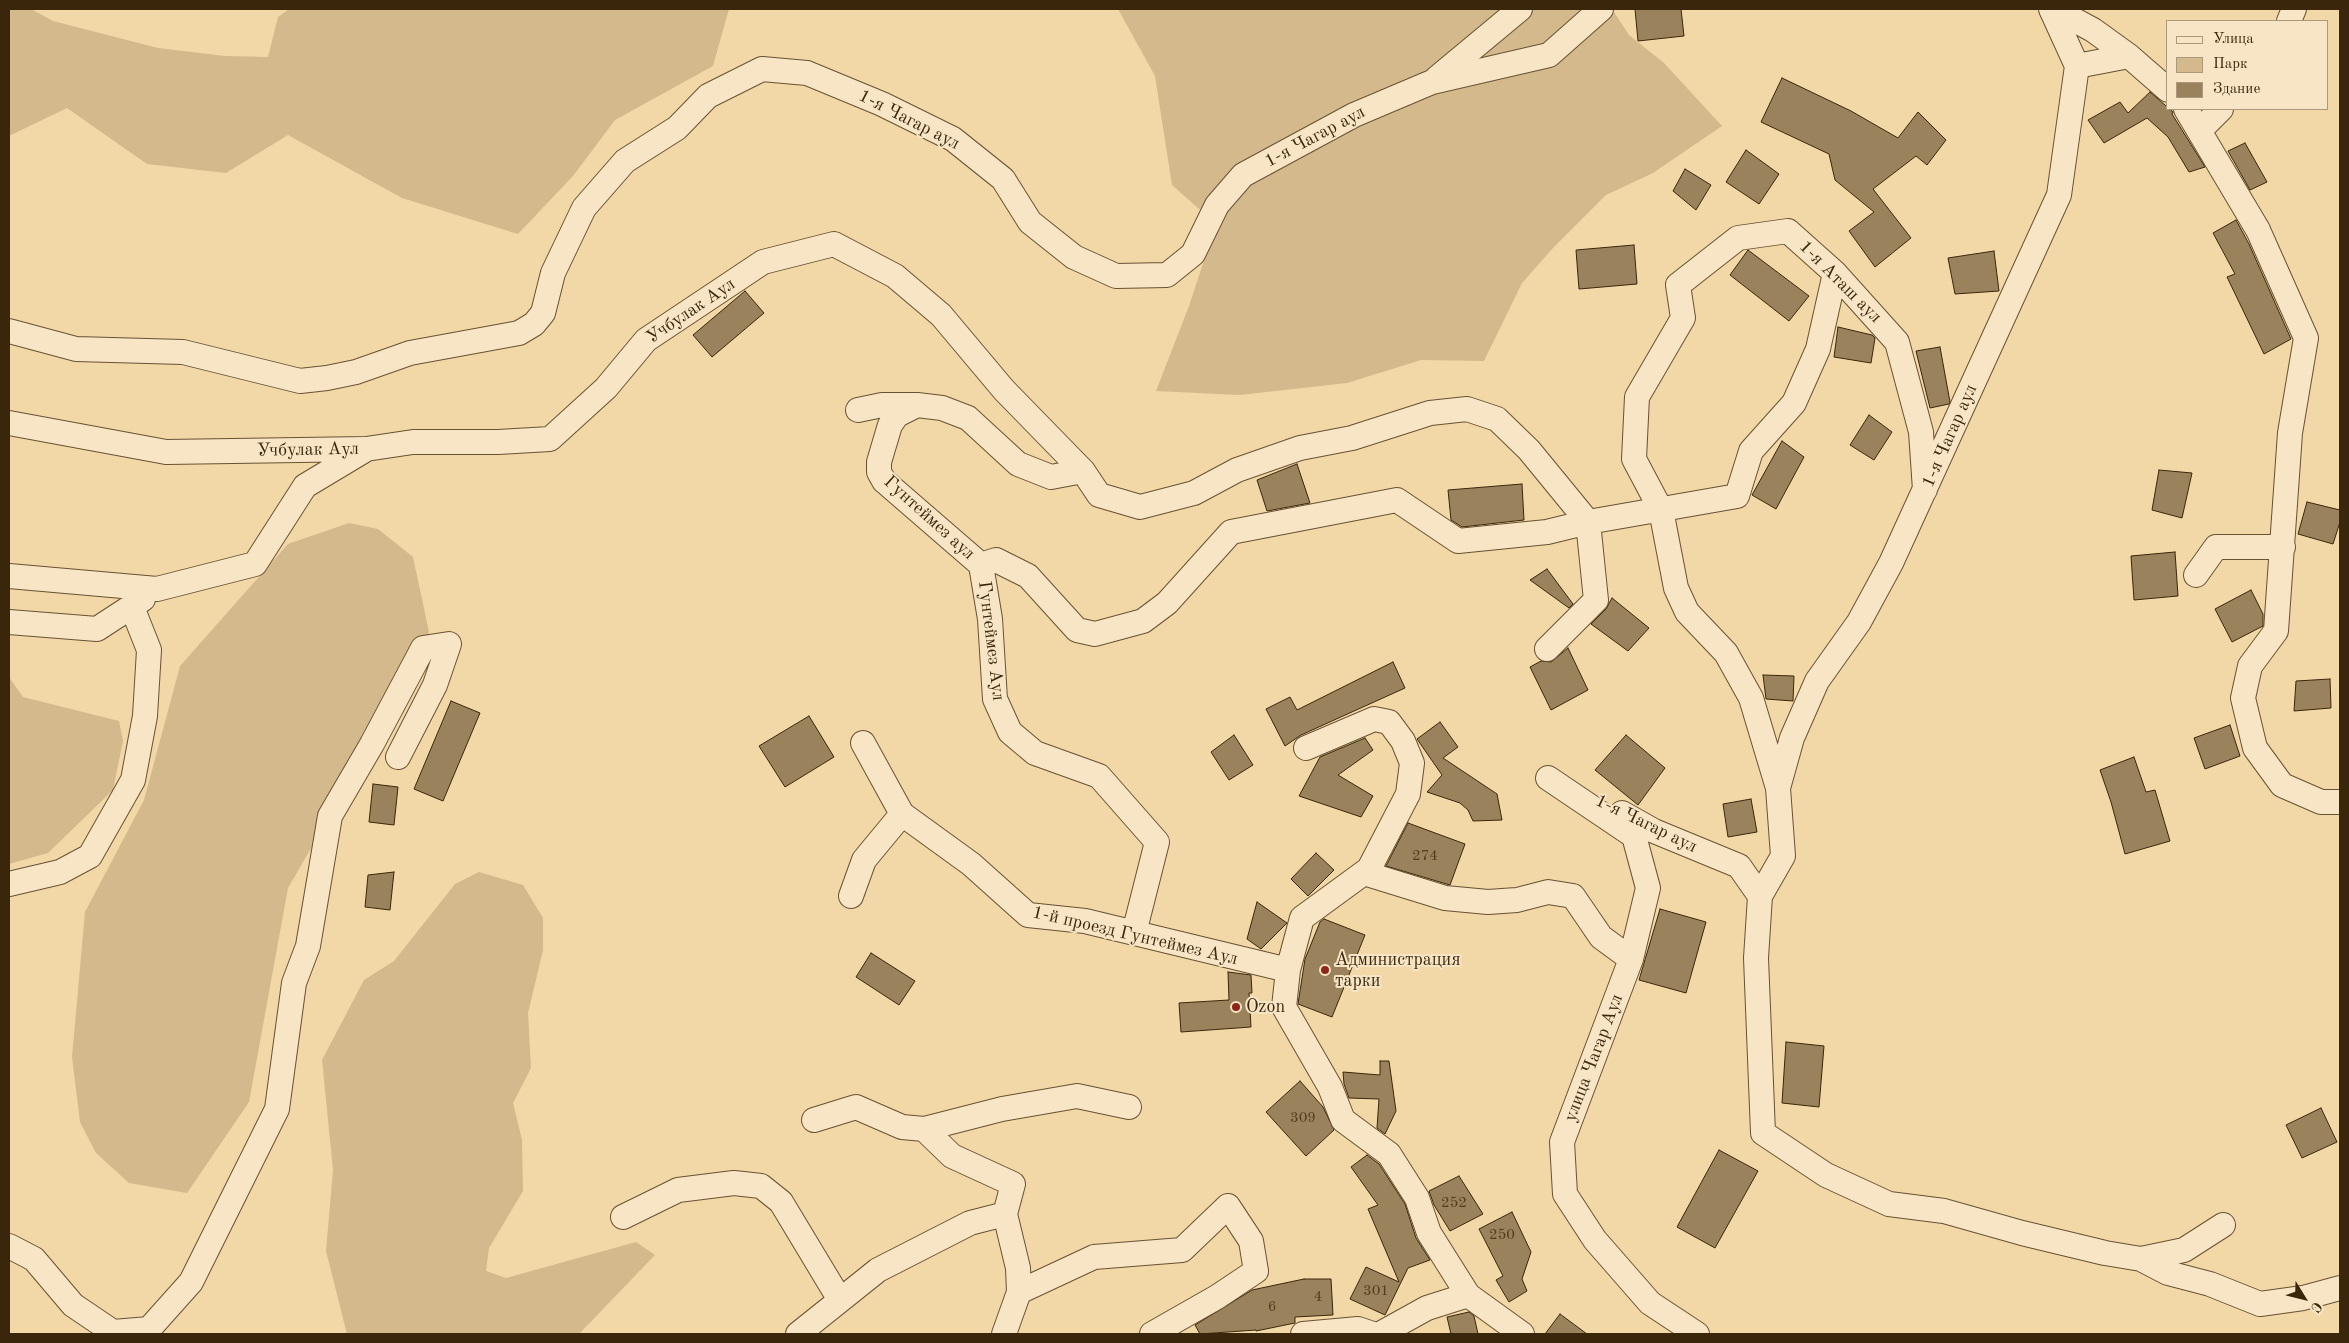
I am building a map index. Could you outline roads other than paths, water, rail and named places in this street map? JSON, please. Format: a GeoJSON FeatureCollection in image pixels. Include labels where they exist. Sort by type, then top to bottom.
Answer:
{"type":"FeatureCollection","features":[{"type":"Feature","properties":{"kind":"street"},"geometry":{"type":"LineString","coordinates":[[1432,82],[1520,9]]}},
{"type":"Feature","properties":{"kind":"street","name":"1-я Чагар аул"},"geometry":{"type":"LineString","coordinates":[[9,331],[76,349],[183,352],[300,381],[356,372],[410,353],[519,333],[534,324],[543,313],[553,273],[584,208],[625,161],[677,128],[708,96],[762,70],[807,73],[882,104],[953,139],[1003,179],[1030,222],[1074,257],[1116,276],[1167,275],[1193,254],[1217,205],[1244,175],[1354,115],[1432,82],[1549,55],[1601,9]]}},
{"type":"Feature","properties":{"kind":"street"},"geometry":{"type":"LineString","coordinates":[[2052,9],[2095,19],[2128,56],[2166,88]]}},
{"type":"Feature","properties":{"kind":"street"},"geometry":{"type":"LineString","coordinates":[[2052,9],[2078,66],[2128,56]]}},
{"type":"Feature","properties":{"kind":"street","name":"1-я Чагар аул"},"geometry":{"type":"LineString","coordinates":[[1778,788],[1792,738],[1817,681],[1859,622],[1926,490],[2059,195],[2078,66]]}},
{"type":"Feature","properties":{"kind":"street"},"geometry":{"type":"LineString","coordinates":[[2187,110],[2258,230],[2306,338],[2290,432],[2276,631],[2250,666],[2244,698],[2255,748],[2282,785],[2321,802],[2340,802]]}},
{"type":"Feature","properties":{"kind":"street"},"geometry":{"type":"LineString","coordinates":[[2200,131],[2220,110]]}},
{"type":"Feature","properties":{"kind":"street","name":"1-я Аташ аул"},"geometry":{"type":"LineString","coordinates":[[1661,510],[1634,459],[1637,397],[1683,318],[1678,286],[1738,238],[1788,231],[1835,273],[1898,342],[1921,432],[1926,490]]}},
{"type":"Feature","properties":{"kind":"street","name":"Учбулак Аул"},"geometry":{"type":"LineString","coordinates":[[9,423],[166,452],[366,449],[413,442],[498,442],[550,439],[606,388],[646,340],[763,262],[834,244],[895,276],[942,314],[1004,390],[1083,471],[1099,495],[1140,507],[1194,493],[1237,470],[1300,448],[1352,438],[1430,413],[1467,409],[1497,419],[1529,450],[1588,522]]}},
{"type":"Feature","properties":{"kind":"street"},"geometry":{"type":"LineString","coordinates":[[982,565],[996,560],[1028,576],[1077,630],[1095,634],[1143,621],[1149,617],[1167,603],[1231,532],[1397,500],[1458,541],[1548,532],[1588,522],[1737,496],[1751,451],[1794,403],[1818,349],[1835,273]]}},
{"type":"Feature","properties":{"kind":"street"},"geometry":{"type":"LineString","coordinates":[[858,410],[882,406],[917,405],[942,408],[968,418],[1018,464],[1051,477],[1083,471]]}},
{"type":"Feature","properties":{"kind":"street","name":"Гунтеймез аул"},"geometry":{"type":"LineString","coordinates":[[917,405],[897,415],[890,425],[881,449],[879,472],[884,481],[982,565]]}},
{"type":"Feature","properties":{"kind":"street"},"geometry":{"type":"LineString","coordinates":[[9,576],[157,589],[255,564],[306,486],[366,449]]}},
{"type":"Feature","properties":{"kind":"street"},"geometry":{"type":"LineString","coordinates":[[1661,510],[1676,588],[1687,612],[1726,653],[1751,698],[1778,788],[1783,856],[1760,896],[1756,958],[1763,1133],[1826,1175],[1889,1204],[1944,1211],[2022,1234],[2105,1253],[2141,1259],[2168,1272],[2210,1284],[2260,1304],[2303,1298],[2340,1288]]}},
{"type":"Feature","properties":{"kind":"street"},"geometry":{"type":"LineString","coordinates":[[1547,649],[1596,600],[1588,522]]}},
{"type":"Feature","properties":{"kind":"street"},"geometry":{"type":"LineString","coordinates":[[2196,575],[2216,547],[2283,547]]}},
{"type":"Feature","properties":{"kind":"street","name":"Гунтеймез Аул"},"geometry":{"type":"LineString","coordinates":[[982,565],[990,619],[995,699],[1010,732],[1035,752],[1099,776],[1157,842],[1134,933]]}},
{"type":"Feature","properties":{"kind":"street"},"geometry":{"type":"LineString","coordinates":[[9,622],[97,630],[157,589]]}},
{"type":"Feature","properties":{"kind":"street"},"geometry":{"type":"LineString","coordinates":[[9,884],[60,872],[90,856],[133,780],[145,716],[149,650],[132,607]]}},
{"type":"Feature","properties":{"kind":"street"},"geometry":{"type":"LineString","coordinates":[[9,1246],[34,1259],[73,1305],[113,1332],[149,1329],[191,1282],[277,1109],[294,984],[308,946],[330,816],[423,648],[450,644],[435,684],[398,757]]}},
{"type":"Feature","properties":{"kind":"street"},"geometry":{"type":"LineString","coordinates":[[1306,748],[1374,720],[1389,722],[1404,741],[1412,763],[1408,794],[1369,869],[1302,918],[1288,970],[1284,1007],[1330,1087],[1343,1120],[1389,1154],[1417,1198],[1429,1233],[1468,1295],[1512,1331]]}},
{"type":"Feature","properties":{"kind":"street"},"geometry":{"type":"LineString","coordinates":[[851,896],[864,860],[902,814],[863,743]]}},
{"type":"Feature","properties":{"kind":"street","name":"1-я Чагар аул"},"geometry":{"type":"LineString","coordinates":[[1548,778],[1606,804],[1654,831],[1739,866],[1760,896]]}},
{"type":"Feature","properties":{"kind":"street","name":"улица Чагар Аул"},"geometry":{"type":"LineString","coordinates":[[1548,778],[1634,836],[1648,888],[1632,959],[1562,1142],[1565,1194],[1595,1240],[1650,1303],[1697,1334]]}},
{"type":"Feature","properties":{"kind":"street","name":"1-й проезд Гунтеймез Аул"},"geometry":{"type":"LineString","coordinates":[[902,814],[971,864],[1028,915],[1085,921],[1288,970]]}},
{"type":"Feature","properties":{"kind":"street"},"geometry":{"type":"LineString","coordinates":[[1364,873],[1446,898],[1488,902],[1517,900],[1548,892],[1573,896],[1601,937],[1632,959]]}},
{"type":"Feature","properties":{"kind":"street"},"geometry":{"type":"LineString","coordinates":[[814,1120],[856,1107],[902,1127],[924,1129],[1002,1109],[1076,1096],[1129,1107]]}},
{"type":"Feature","properties":{"kind":"street"},"geometry":{"type":"LineString","coordinates":[[924,1129],[952,1156],[1013,1184],[1005,1214],[1018,1268],[1019,1292],[1004,1334]]}},
{"type":"Feature","properties":{"kind":"street"},"geometry":{"type":"LineString","coordinates":[[623,1216],[678,1190],[734,1183],[760,1186],[781,1202],[840,1300]]}},
{"type":"Feature","properties":{"kind":"street"},"geometry":{"type":"LineString","coordinates":[[1019,1292],[1094,1257],[1182,1250],[1228,1206],[1251,1241],[1256,1271],[1217,1297],[1152,1334]]}},
{"type":"Feature","properties":{"kind":"street"},"geometry":{"type":"LineString","coordinates":[[798,1334],[878,1270],[970,1223],[1005,1214]]}},
{"type":"Feature","properties":{"kind":"street"},"geometry":{"type":"LineString","coordinates":[[2141,1259],[2184,1250],[2223,1225]]}},
{"type":"Feature","properties":{"kind":"street"},"geometry":{"type":"LineString","coordinates":[[1380,1334],[1427,1308],[1468,1295]]}},
{"type":"Feature","properties":{"kind":"street"},"geometry":{"type":"LineString","coordinates":[[1303,1334],[1358,1329],[1373,1334]]}},
{"type":"Feature","properties":{"kind":"place","name":"Администрация тарки"},"geometry":{"type":"Point","coordinates":[1325,970]}},
{"type":"Feature","properties":{"kind":"place","name":"Ozon"},"geometry":{"type":"Point","coordinates":[1236,1007]}}]}
